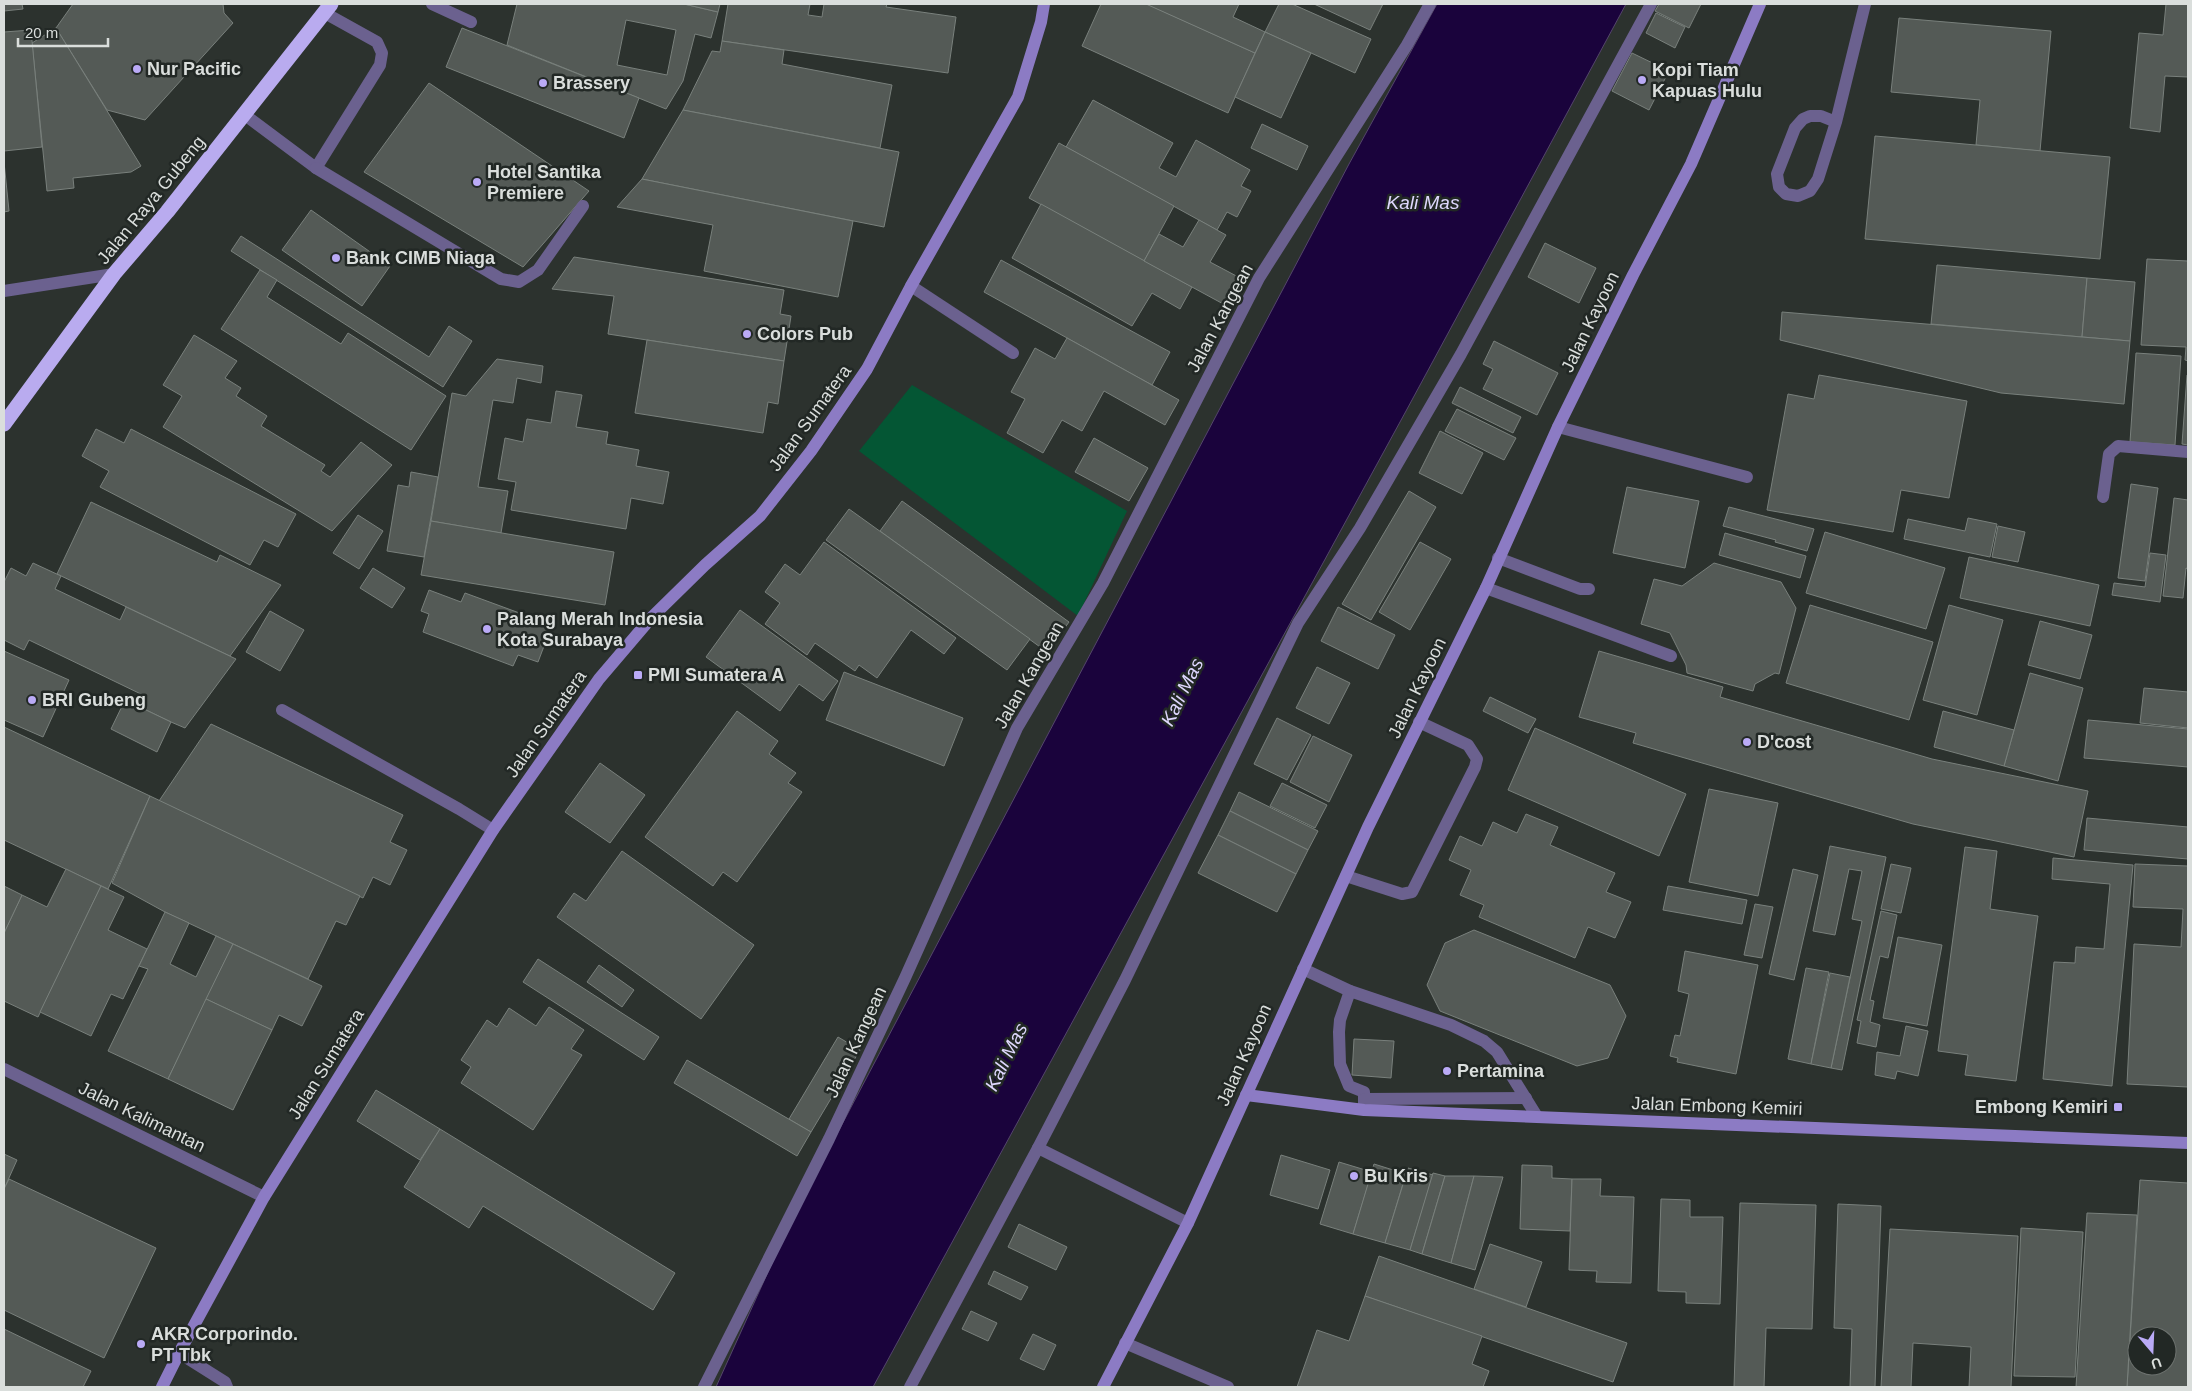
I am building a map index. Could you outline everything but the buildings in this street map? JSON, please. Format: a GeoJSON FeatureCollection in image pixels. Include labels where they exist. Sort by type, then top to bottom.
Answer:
{"type":"FeatureCollection","features":[{"type":"Feature","properties":{"kind":"highway","name":"Jalan Raya Gubeng"},"geometry":{"type":"LineString","coordinates":[[4,424],[114,274],[167,212],[327,8]]}},
{"type":"Feature","properties":{"kind":"street"},"geometry":{"type":"LineString","coordinates":[[432,4],[471,22]]}},
{"type":"Feature","properties":{"kind":"street","name":"Jalan Sumatera"},"geometry":{"type":"LineString","coordinates":[[162,1387],[264,1197],[493,830],[599,679],[651,618],[760,516],[811,450],[867,369],[910,286],[1018,97],[1042,22],[1044,4]]}},
{"type":"Feature","properties":{"kind":"street","name":"Jalan Kangean"},"geometry":{"type":"LineString","coordinates":[[704,1387],[905,978],[1017,728],[1103,583],[1259,278],[1407,45],[1430,4]]}},
{"type":"Feature","properties":{"kind":"street"},"geometry":{"type":"LineString","coordinates":[[910,1387],[1038,1148],[1125,980],[1298,623],[1360,528],[1461,354],[1651,4]]}},
{"type":"Feature","properties":{"kind":"street","name":"Jalan Kayoon"},"geometry":{"type":"LineString","coordinates":[[1102,1387],[1188,1223],[1346,876],[1419,722],[1486,588],[1558,427],[1633,274],[1691,164],[1760,4]]}},
{"type":"Feature","properties":{"kind":"street"},"geometry":{"type":"LineString","coordinates":[[1836,122],[1820,116],[1810,116],[1803,119],[1795,128],[1777,174],[1779,187],[1786,194],[1798,196],[1810,191],[1818,179],[1836,122],[1864,4]]}},
{"type":"Feature","properties":{"kind":"street"},"geometry":{"type":"LineString","coordinates":[[316,168],[380,64],[382,53],[377,42],[327,8]]}},
{"type":"Feature","properties":{"kind":"street"},"geometry":{"type":"LineString","coordinates":[[244,115],[316,168],[501,279],[518,282],[538,270],[583,206]]}},
{"type":"Feature","properties":{"kind":"street"},"geometry":{"type":"LineString","coordinates":[[4,291],[114,274]]}},
{"type":"Feature","properties":{"kind":"street"},"geometry":{"type":"LineString","coordinates":[[910,286],[1013,353]]}},
{"type":"Feature","properties":{"kind":"street"},"geometry":{"type":"LineString","coordinates":[[1558,427],[1747,477]]}},
{"type":"Feature","properties":{"kind":"street"},"geometry":{"type":"LineString","coordinates":[[2102,497],[2109,454],[2113,449],[2124,446],[2188,452]]}},
{"type":"Feature","properties":{"kind":"street"},"geometry":{"type":"LineString","coordinates":[[1498,558],[1580,589],[1589,589]]}},
{"type":"Feature","properties":{"kind":"street"},"geometry":{"type":"LineString","coordinates":[[1486,588],[1671,656]]}},
{"type":"Feature","properties":{"kind":"street"},"geometry":{"type":"LineString","coordinates":[[282,710],[493,830]]}},
{"type":"Feature","properties":{"kind":"street"},"geometry":{"type":"LineString","coordinates":[[1346,876],[1402,894],[1412,892],[1475,767],[1477,759],[1468,745],[1419,722]]}},
{"type":"Feature","properties":{"kind":"street"},"geometry":{"type":"LineString","coordinates":[[1303,969],[1350,991],[1452,1024],[1484,1041],[1497,1052],[1536,1115]]}},
{"type":"Feature","properties":{"kind":"street"},"geometry":{"type":"LineString","coordinates":[[1350,991],[1340,1020],[1340,1064],[1349,1086],[1364,1092],[1364,1104],[1526,1098]]}},
{"type":"Feature","properties":{"kind":"street","name":"Jalan Kalimantan"},"geometry":{"type":"LineString","coordinates":[[4,1069],[264,1197]]}},
{"type":"Feature","properties":{"kind":"street","name":"Jalan Embong Kemiri"},"geometry":{"type":"LineString","coordinates":[[1246,1095],[1536,1115],[2188,1143]]}},
{"type":"Feature","properties":{"kind":"street"},"geometry":{"type":"LineString","coordinates":[[1038,1148],[1188,1223]]}},
{"type":"Feature","properties":{"kind":"street"},"geometry":{"type":"LineString","coordinates":[[1125,1343],[1228,1387]]}},
{"type":"Feature","properties":{"kind":"street"},"geometry":{"type":"LineString","coordinates":[[179,1353],[225,1382],[227,1387]]}},
{"type":"Feature","properties":{"kind":"green space"},"geometry":{"type":"Polygon","coordinates":[[[912,385],[1127,511],[1078,616],[859,451],[912,385]]]}},
{"type":"Feature","properties":{"kind":"water","name":"Kali Mas"},"geometry":{"type":"Polygon","coordinates":[[[1437,4],[1626,4],[873,1387],[716,1387],[792,1219],[1349,164],[1437,4]]]}},
{"type":"Feature","properties":{"kind":"place","name":"Nur Pacific"},"geometry":{"type":"Point","coordinates":[137,69]}},
{"type":"Feature","properties":{"kind":"place","name":"Kopi Tiam Kapuas Hulu"},"geometry":{"type":"Point","coordinates":[1642,80]}},
{"type":"Feature","properties":{"kind":"place","name":"Brassery"},"geometry":{"type":"Point","coordinates":[543,83]}},
{"type":"Feature","properties":{"kind":"place","name":"Hotel Santika Premiere"},"geometry":{"type":"Point","coordinates":[477,182]}},
{"type":"Feature","properties":{"kind":"place","name":"Bank CIMB Niaga"},"geometry":{"type":"Point","coordinates":[336,258]}},
{"type":"Feature","properties":{"kind":"place","name":"Colors Pub"},"geometry":{"type":"Point","coordinates":[747,334]}},
{"type":"Feature","properties":{"kind":"place","name":"Palang Merah Indonesia Kota Surabaya"},"geometry":{"type":"Point","coordinates":[487,629]}},
{"type":"Feature","properties":{"kind":"place","name":"PMI Sumatera A"},"geometry":{"type":"Point","coordinates":[638,675]}},
{"type":"Feature","properties":{"kind":"place","name":"BRI Gubeng"},"geometry":{"type":"Point","coordinates":[32,700]}},
{"type":"Feature","properties":{"kind":"place","name":"D'cost"},"geometry":{"type":"Point","coordinates":[1747,742]}},
{"type":"Feature","properties":{"kind":"place","name":"Pertamina"},"geometry":{"type":"Point","coordinates":[1447,1071]}},
{"type":"Feature","properties":{"kind":"place","name":"Embong Kemiri"},"geometry":{"type":"Point","coordinates":[2118,1107]}},
{"type":"Feature","properties":{"kind":"place","name":"Bu Kris"},"geometry":{"type":"Point","coordinates":[1354,1176]}},
{"type":"Feature","properties":{"kind":"place","name":"AKR Corporindo. PT Tbk"},"geometry":{"type":"Point","coordinates":[141,1344]}}]}
